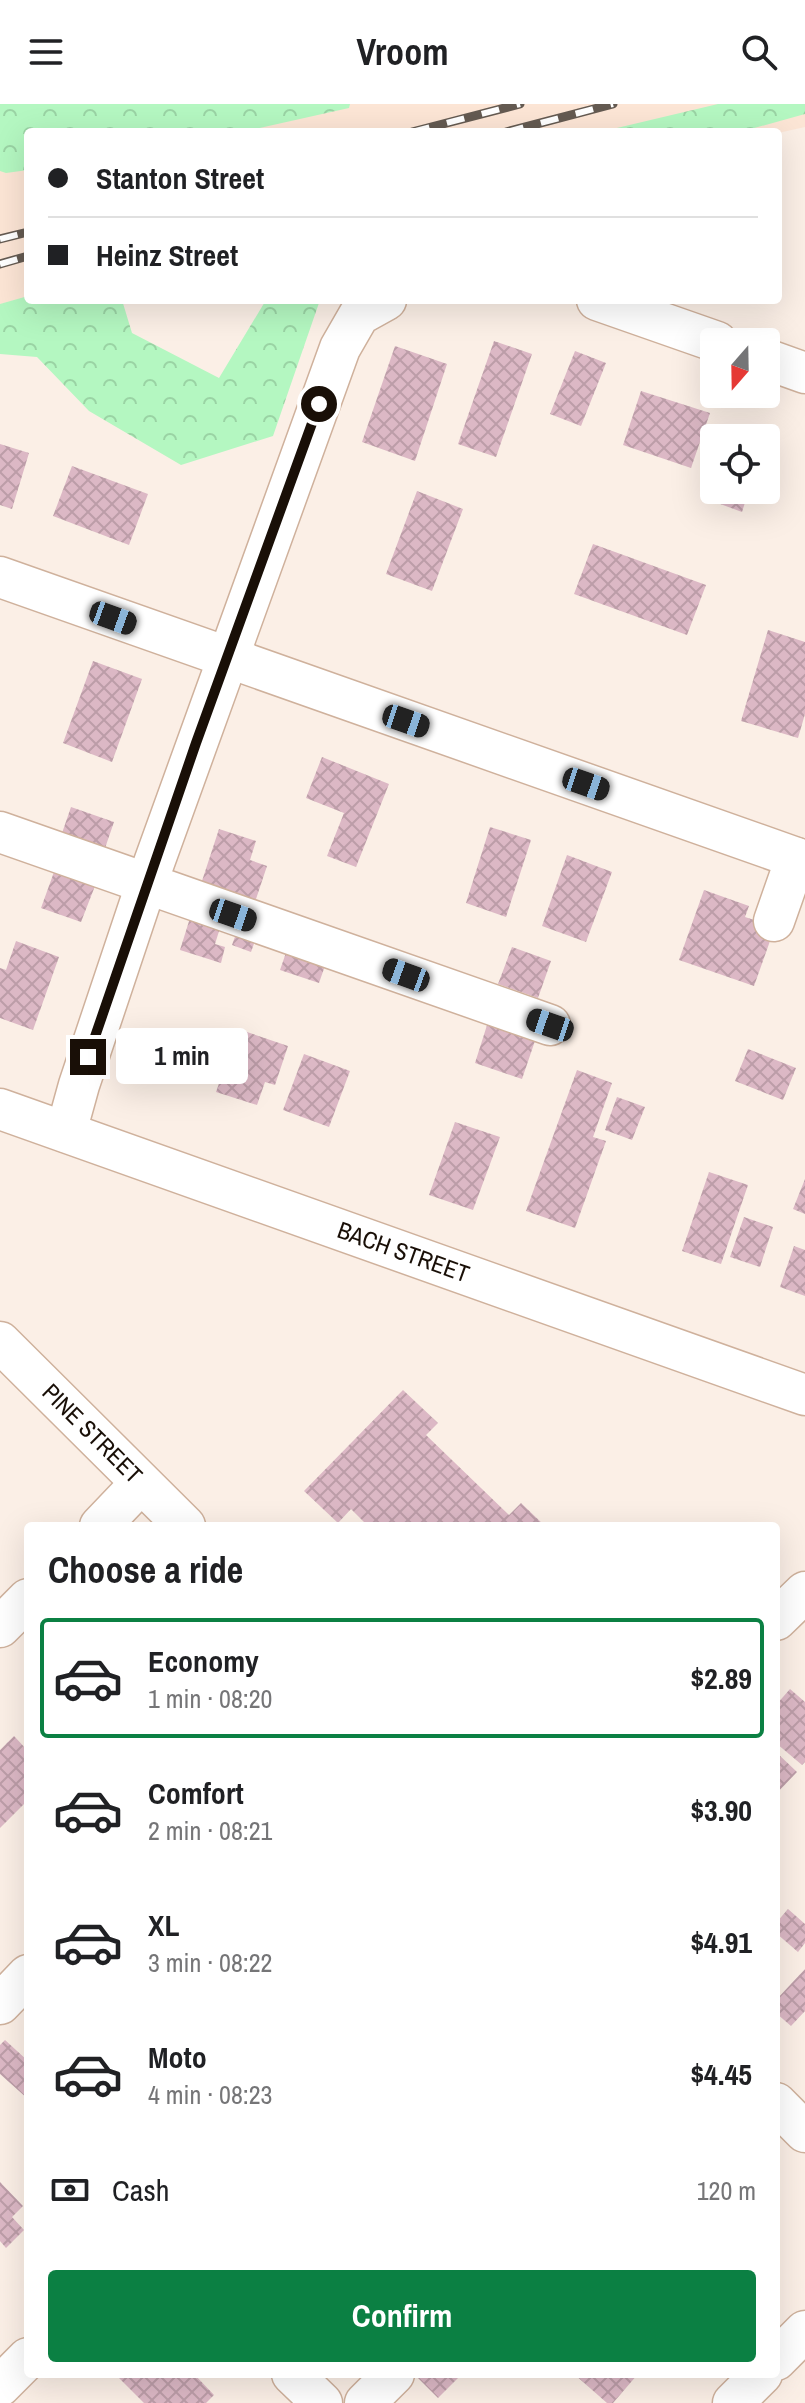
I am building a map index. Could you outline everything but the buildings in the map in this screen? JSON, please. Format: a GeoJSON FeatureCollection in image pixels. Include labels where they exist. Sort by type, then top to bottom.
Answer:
{"type":"FeatureCollection","features":[{"type":"Feature","properties":{"kind":"street"},"geometry":{"type":"LineString","coordinates":[[66,1132],[146,885],[340,348],[359,315],[379,304]]}},
{"type":"Feature","properties":{"kind":"street"},"geometry":{"type":"LineString","coordinates":[[608,304],[700,336]]}},
{"type":"Feature","properties":{"kind":"street"},"geometry":{"type":"LineString","coordinates":[[780,364],[805,373]]}},
{"type":"Feature","properties":{"kind":"street"},"geometry":{"type":"LineString","coordinates":[[0,577],[800,859],[774,921]]}},
{"type":"Feature","properties":{"kind":"street"},"geometry":{"type":"LineString","coordinates":[[0,832],[550,1025]]}},
{"type":"Feature","properties":{"kind":"street","name":"BACH STREET"},"geometry":{"type":"LineString","coordinates":[[0,1109],[805,1395]]}},
{"type":"Feature","properties":{"kind":"street","name":"PINE STREET"},"geometry":{"type":"LineString","coordinates":[[0,1342],[181,1522]]}},
{"type":"Feature","properties":{"kind":"street"},"geometry":{"type":"LineString","coordinates":[[104,1522],[141,1483]]}},
{"type":"Feature","properties":{"kind":"street"},"geometry":{"type":"LineString","coordinates":[[780,1616],[805,1592]]}},
{"type":"Feature","properties":{"kind":"street"},"geometry":{"type":"LineString","coordinates":[[0,1627],[24,1603]]}},
{"type":"Feature","properties":{"kind":"street"},"geometry":{"type":"LineString","coordinates":[[0,2004],[24,1979]]}},
{"type":"Feature","properties":{"kind":"street"},"geometry":{"type":"LineString","coordinates":[[780,2107],[805,2132]]}},
{"type":"Feature","properties":{"kind":"street"},"geometry":{"type":"LineString","coordinates":[[780,2356],[805,2331]]}},
{"type":"Feature","properties":{"kind":"street"},"geometry":{"type":"LineString","coordinates":[[0,2386],[24,2362]]}},
{"type":"Feature","properties":{"kind":"street"},"geometry":{"type":"LineString","coordinates":[[296,2378],[322,2403]]}},
{"type":"Feature","properties":{"kind":"street"},"geometry":{"type":"LineString","coordinates":[[365,2403],[390,2378]]}},
{"type":"Feature","properties":{"kind":"street"},"geometry":{"type":"LineString","coordinates":[[733,2403],[758,2378]]}},
{"type":"Feature","properties":{"kind":"shaded area"},"geometry":{"type":"Polygon","coordinates":[[[0,104],[805,104],[805,127],[782,132],[782,128],[24,128],[24,302],[0,317],[0,104]]]}},
{"type":"Feature","properties":{"kind":"green space"},"geometry":{"type":"Polygon","coordinates":[[[0,104],[350,104],[349,108],[260,128],[24,128],[24,171],[0,171],[0,104]]]}},
{"type":"Feature","properties":{"kind":"green space"},"geometry":{"type":"Polygon","coordinates":[[[718,104],[805,104],[805,114],[754,128],[617,128],[718,104]]]}},
{"type":"Feature","properties":{"kind":"green space"},"geometry":{"type":"Polygon","coordinates":[[[24,297],[24,304],[123,304],[132,333],[219,378],[264,304],[319,304],[273,436],[181,465],[89,411],[37,357],[0,354],[0,304],[24,297]]]}},
{"type":"Feature","properties":{"kind":"railway"},"geometry":{"type":"LineString","coordinates":[[427,128],[520,104]]}},
{"type":"Feature","properties":{"kind":"railway"},"geometry":{"type":"LineString","coordinates":[[521,128],[613,104]]}},
{"type":"Feature","properties":{"kind":"railway"},"geometry":{"type":"LineString","coordinates":[[0,239],[24,233]]}},
{"type":"Feature","properties":{"kind":"railway"},"geometry":{"type":"LineString","coordinates":[[0,264],[24,257]]}},
{"type":"Feature","properties":{"kind":"route"},"geometry":{"type":"LineString","coordinates":[[88,1057],[196,743],[319,404]]}}]}
